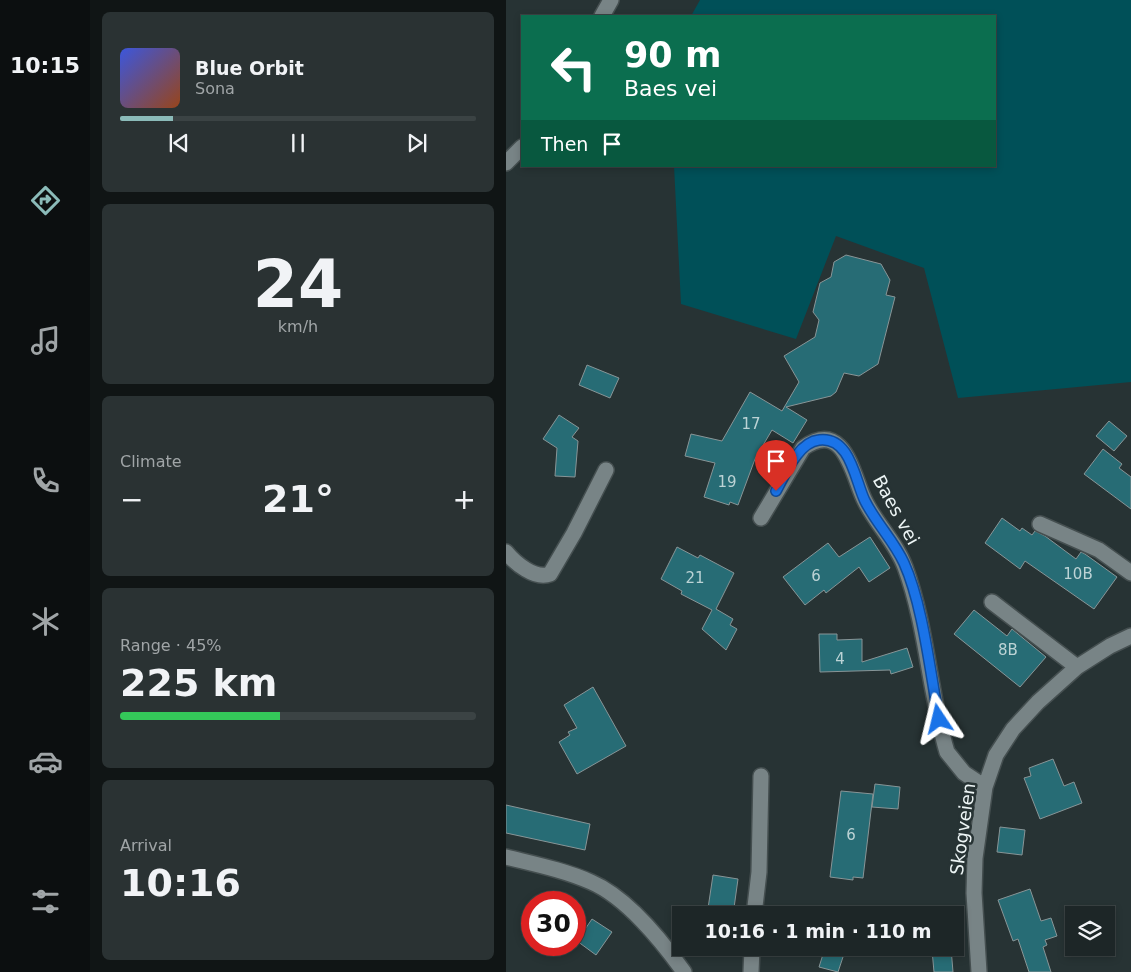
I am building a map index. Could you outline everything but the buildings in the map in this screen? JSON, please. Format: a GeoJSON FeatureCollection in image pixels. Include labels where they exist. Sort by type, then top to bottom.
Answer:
{"type":"FeatureCollection","features":[{"type":"Feature","properties":{"kind":"street"},"geometry":{"type":"LineString","coordinates":[[602,15],[610,0]]}},
{"type":"Feature","properties":{"kind":"street"},"geometry":{"type":"LineString","coordinates":[[506,163],[521,147]]}},
{"type":"Feature","properties":{"kind":"street","name":"Baes vei"},"geometry":{"type":"LineString","coordinates":[[761,518],[803,448],[818,440],[834,442],[849,458],[865,500],[899,552],[910,580],[947,752],[955,765],[985,787]]}},
{"type":"Feature","properties":{"kind":"street"},"geometry":{"type":"LineString","coordinates":[[506,552],[514,561],[531,572],[546,576],[550,574],[574,533],[606,470]]}},
{"type":"Feature","properties":{"kind":"street"},"geometry":{"type":"LineString","coordinates":[[1040,524],[1099,550],[1131,573]]}},
{"type":"Feature","properties":{"kind":"street"},"geometry":{"type":"LineString","coordinates":[[992,602],[1076,667]]}},
{"type":"Feature","properties":{"kind":"street","name":"Skogveien"},"geometry":{"type":"LineString","coordinates":[[979,972],[974,893],[975,858],[985,787],[996,755],[1013,729],[1038,702],[1076,667],[1110,646],[1131,636]]}},
{"type":"Feature","properties":{"kind":"street"},"geometry":{"type":"LineString","coordinates":[[755,906],[759,872],[761,776]]}},
{"type":"Feature","properties":{"kind":"street"},"geometry":{"type":"LineString","coordinates":[[506,857],[561,871],[592,882],[610,892],[657,937],[684,972]]}},
{"type":"Feature","properties":{"kind":"street"},"geometry":{"type":"LineString","coordinates":[[751,972],[752,956]]}},
{"type":"Feature","properties":{"kind":"shaded area"},"geometry":{"type":"Polygon","coordinates":[[[700,0],[1131,0],[1131,382],[958,398],[924,268],[836,236],[796,339],[681,304],[674,167],[996,167],[996,15],[692,15],[700,0]]]}},
{"type":"Feature","properties":{"kind":"route"},"geometry":{"type":"LineString","coordinates":[[776,491],[803,448],[811,442],[828,440],[834,442],[849,458],[865,500],[899,552],[913,588],[939,719]]}}]}
